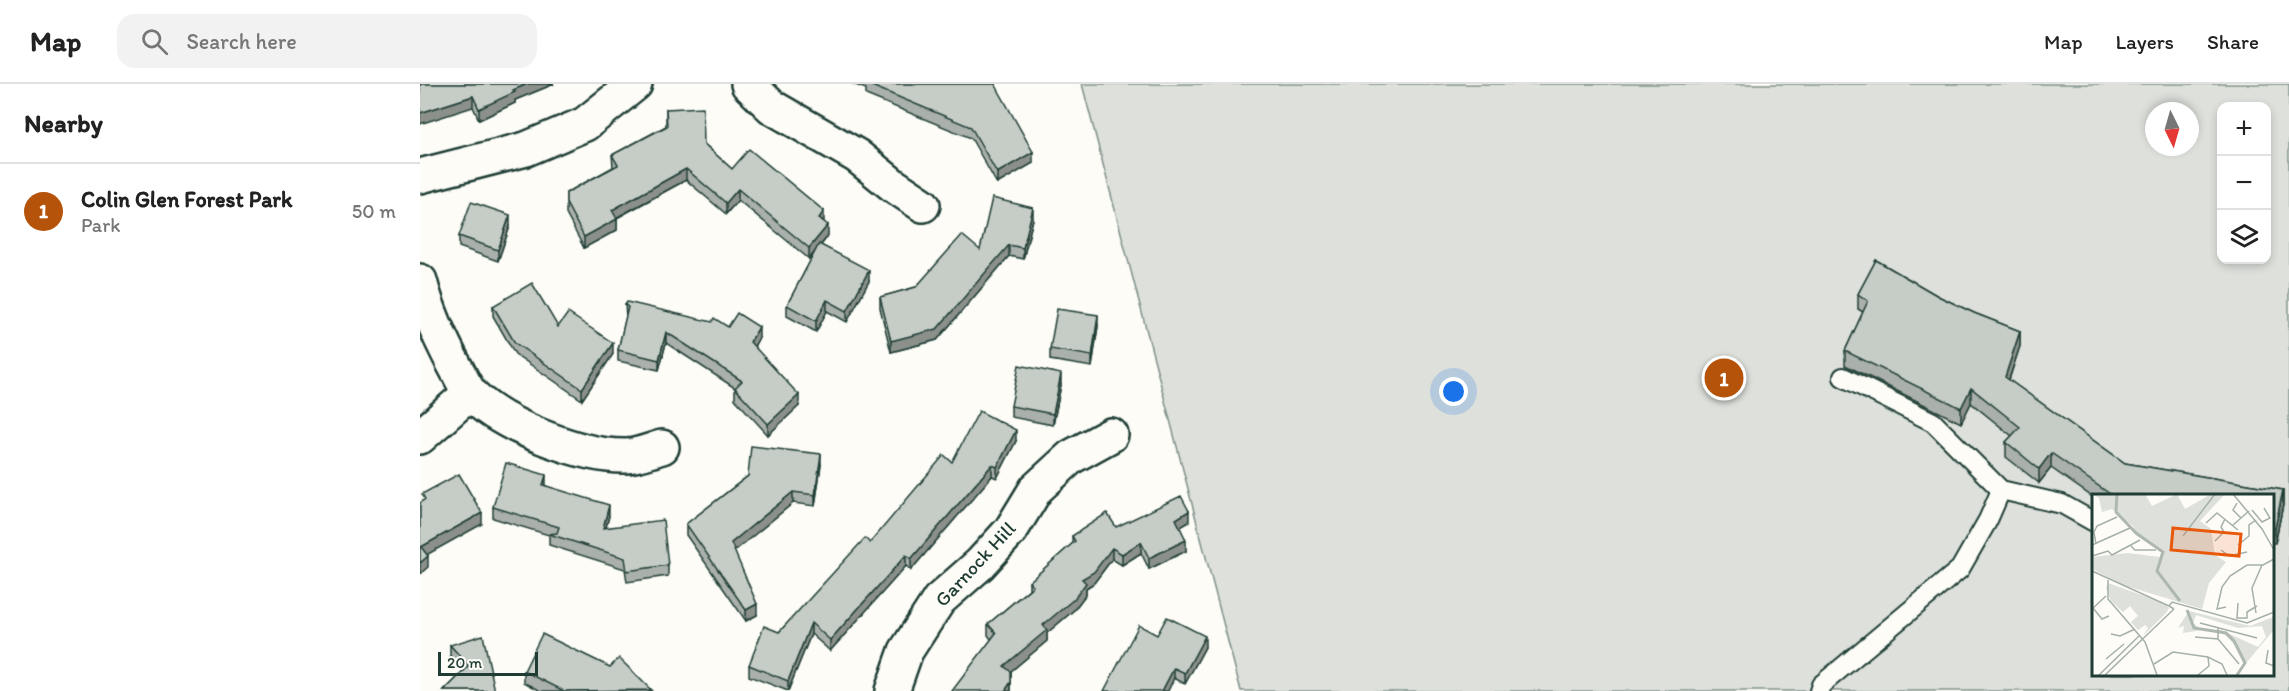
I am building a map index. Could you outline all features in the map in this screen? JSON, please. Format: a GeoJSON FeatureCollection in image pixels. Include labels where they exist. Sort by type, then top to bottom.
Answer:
{"type":"FeatureCollection","features":[{"type":"Feature","properties":{"kind":"street"},"geometry":{"type":"LineString","coordinates":[[420,176],[526,149],[585,124],[635,84]]}},
{"type":"Feature","properties":{"kind":"street"},"geometry":{"type":"LineString","coordinates":[[748,84],[772,107],[857,156],[893,185],[923,205]]}},
{"type":"Feature","properties":{"kind":"street"},"geometry":{"type":"LineString","coordinates":[[420,281],[426,304],[444,346],[470,393],[489,408],[527,430],[582,452],[628,456],[662,447]]}},
{"type":"Feature","properties":{"kind":"street"},"geometry":{"type":"LineString","coordinates":[[420,437],[470,393]]}},
{"type":"Feature","properties":{"kind":"street","name":"Garnock Hill"},"geometry":{"type":"LineString","coordinates":[[892,691],[906,651],[939,600],[980,564],[1011,530],[1036,489],[1071,457],[1110,435]]}},
{"type":"Feature","properties":{"kind":"lane"},"geometry":{"type":"LineString","coordinates":[[1842,377],[1933,422],[2001,490],[2062,504],[2092,521]]}},
{"type":"Feature","properties":{"kind":"lane"},"geometry":{"type":"LineString","coordinates":[[1819,691],[1821,686],[1960,569],[1988,520],[2001,490]]}},
{"type":"Feature","properties":{"kind":"shaded area"},"geometry":{"type":"Polygon","coordinates":[[[1082,84],[2289,84],[2289,691],[1241,691],[1082,84]]]}},
{"type":"Feature","properties":{"kind":"building"},"geometry":{"type":"Polygon","coordinates":[[[420,84],[527,84],[479,109],[473,96],[420,113],[420,84]]]}},
{"type":"Feature","properties":{"kind":"building"},"geometry":{"type":"Polygon","coordinates":[[[867,84],[995,84],[1033,152],[997,173],[971,127],[867,84]]]}},
{"type":"Feature","properties":{"kind":"building"},"geometry":{"type":"Polygon","coordinates":[[[703,107],[704,144],[732,169],[749,149],[824,211],[819,218],[828,225],[809,248],[738,189],[726,203],[686,169],[612,210],[617,219],[584,237],[566,203],[566,193],[618,165],[612,155],[667,126],[666,109],[703,107]]]}},
{"type":"Feature","properties":{"kind":"building"},"geometry":{"type":"Polygon","coordinates":[[[992,198],[1033,208],[1023,248],[1009,245],[937,329],[891,341],[880,297],[916,287],[962,235],[980,250],[992,198]]]}},
{"type":"Feature","properties":{"kind":"building"},"geometry":{"type":"Polygon","coordinates":[[[471,202],[510,215],[498,250],[459,236],[471,202]]]}},
{"type":"Feature","properties":{"kind":"building"},"geometry":{"type":"Polygon","coordinates":[[[819,244],[869,270],[847,311],[827,300],[816,321],[787,305],[819,244]]]}},
{"type":"Feature","properties":{"kind":"building"},"geometry":{"type":"Polygon","coordinates":[[[1876,260],[1938,296],[2020,331],[2005,377],[2125,463],[2283,490],[2275,528],[2274,494],[2110,494],[2051,453],[2039,469],[2006,442],[2020,427],[1971,388],[1961,408],[1845,351],[1868,301],[1858,294],[1876,260]]]}},
{"type":"Feature","properties":{"kind":"building"},"geometry":{"type":"Polygon","coordinates":[[[532,283],[558,327],[568,313],[613,343],[582,389],[515,343],[493,306],[532,283]]]}},
{"type":"Feature","properties":{"kind":"building"},"geometry":{"type":"Polygon","coordinates":[[[627,302],[712,322],[714,318],[728,327],[737,313],[759,327],[750,342],[799,395],[768,424],[735,388],[742,381],[666,332],[659,360],[618,350],[628,307],[625,305],[627,302]]]}},
{"type":"Feature","properties":{"kind":"building"},"geometry":{"type":"Polygon","coordinates":[[[1057,309],[1098,315],[1092,356],[1050,349],[1057,309]]]}},
{"type":"Feature","properties":{"kind":"building"},"geometry":{"type":"Polygon","coordinates":[[[1019,365],[1061,374],[1053,414],[1011,406],[1019,365]]]}},
{"type":"Feature","properties":{"kind":"building"},"geometry":{"type":"Polygon","coordinates":[[[979,411],[1016,430],[997,467],[992,465],[911,559],[906,555],[830,640],[811,623],[788,681],[749,665],[764,626],[779,632],[865,538],[870,543],[944,455],[952,462],[979,411]]]}},
{"type":"Feature","properties":{"kind":"building"},"geometry":{"type":"Polygon","coordinates":[[[751,446],[821,454],[815,495],[793,492],[731,543],[757,604],[746,610],[686,524],[748,476],[751,446]]]}},
{"type":"Feature","properties":{"kind":"building"},"geometry":{"type":"Polygon","coordinates":[[[506,463],[546,475],[543,485],[609,505],[603,528],[663,520],[668,565],[627,571],[625,558],[549,534],[557,533],[559,527],[493,507],[506,463]]]}},
{"type":"Feature","properties":{"kind":"building"},"geometry":{"type":"Polygon","coordinates":[[[459,474],[482,513],[421,547],[428,556],[420,563],[420,503],[425,499],[422,494],[459,474]]]}},
{"type":"Feature","properties":{"kind":"building"},"geometry":{"type":"Polygon","coordinates":[[[1181,496],[1189,511],[1176,519],[1186,540],[1149,558],[1141,542],[1122,554],[1112,548],[1094,572],[1082,579],[1086,583],[1074,599],[1043,625],[1047,630],[1004,666],[1011,672],[1011,682],[1005,691],[952,691],[996,633],[988,624],[1033,586],[1029,582],[1075,541],[1072,536],[1107,513],[1116,527],[1181,496]]]}},
{"type":"Feature","properties":{"kind":"building"},"geometry":{"type":"Polygon","coordinates":[[[1167,617],[1205,636],[1185,673],[1174,668],[1162,691],[1104,691],[1139,625],[1157,635],[1167,617]]]}},
{"type":"Feature","properties":{"kind":"building"},"geometry":{"type":"Polygon","coordinates":[[[542,634],[610,667],[619,658],[651,690],[564,691],[524,671],[542,634]]]}},
{"type":"Feature","properties":{"kind":"building"},"geometry":{"type":"Polygon","coordinates":[[[483,635],[495,691],[444,691],[469,666],[450,645],[483,635]]]}},
{"type":"Feature","properties":{"kind":"place","name":"Colin Glen Forest Park"},"geometry":{"type":"Point","coordinates":[1724,378]}}]}
